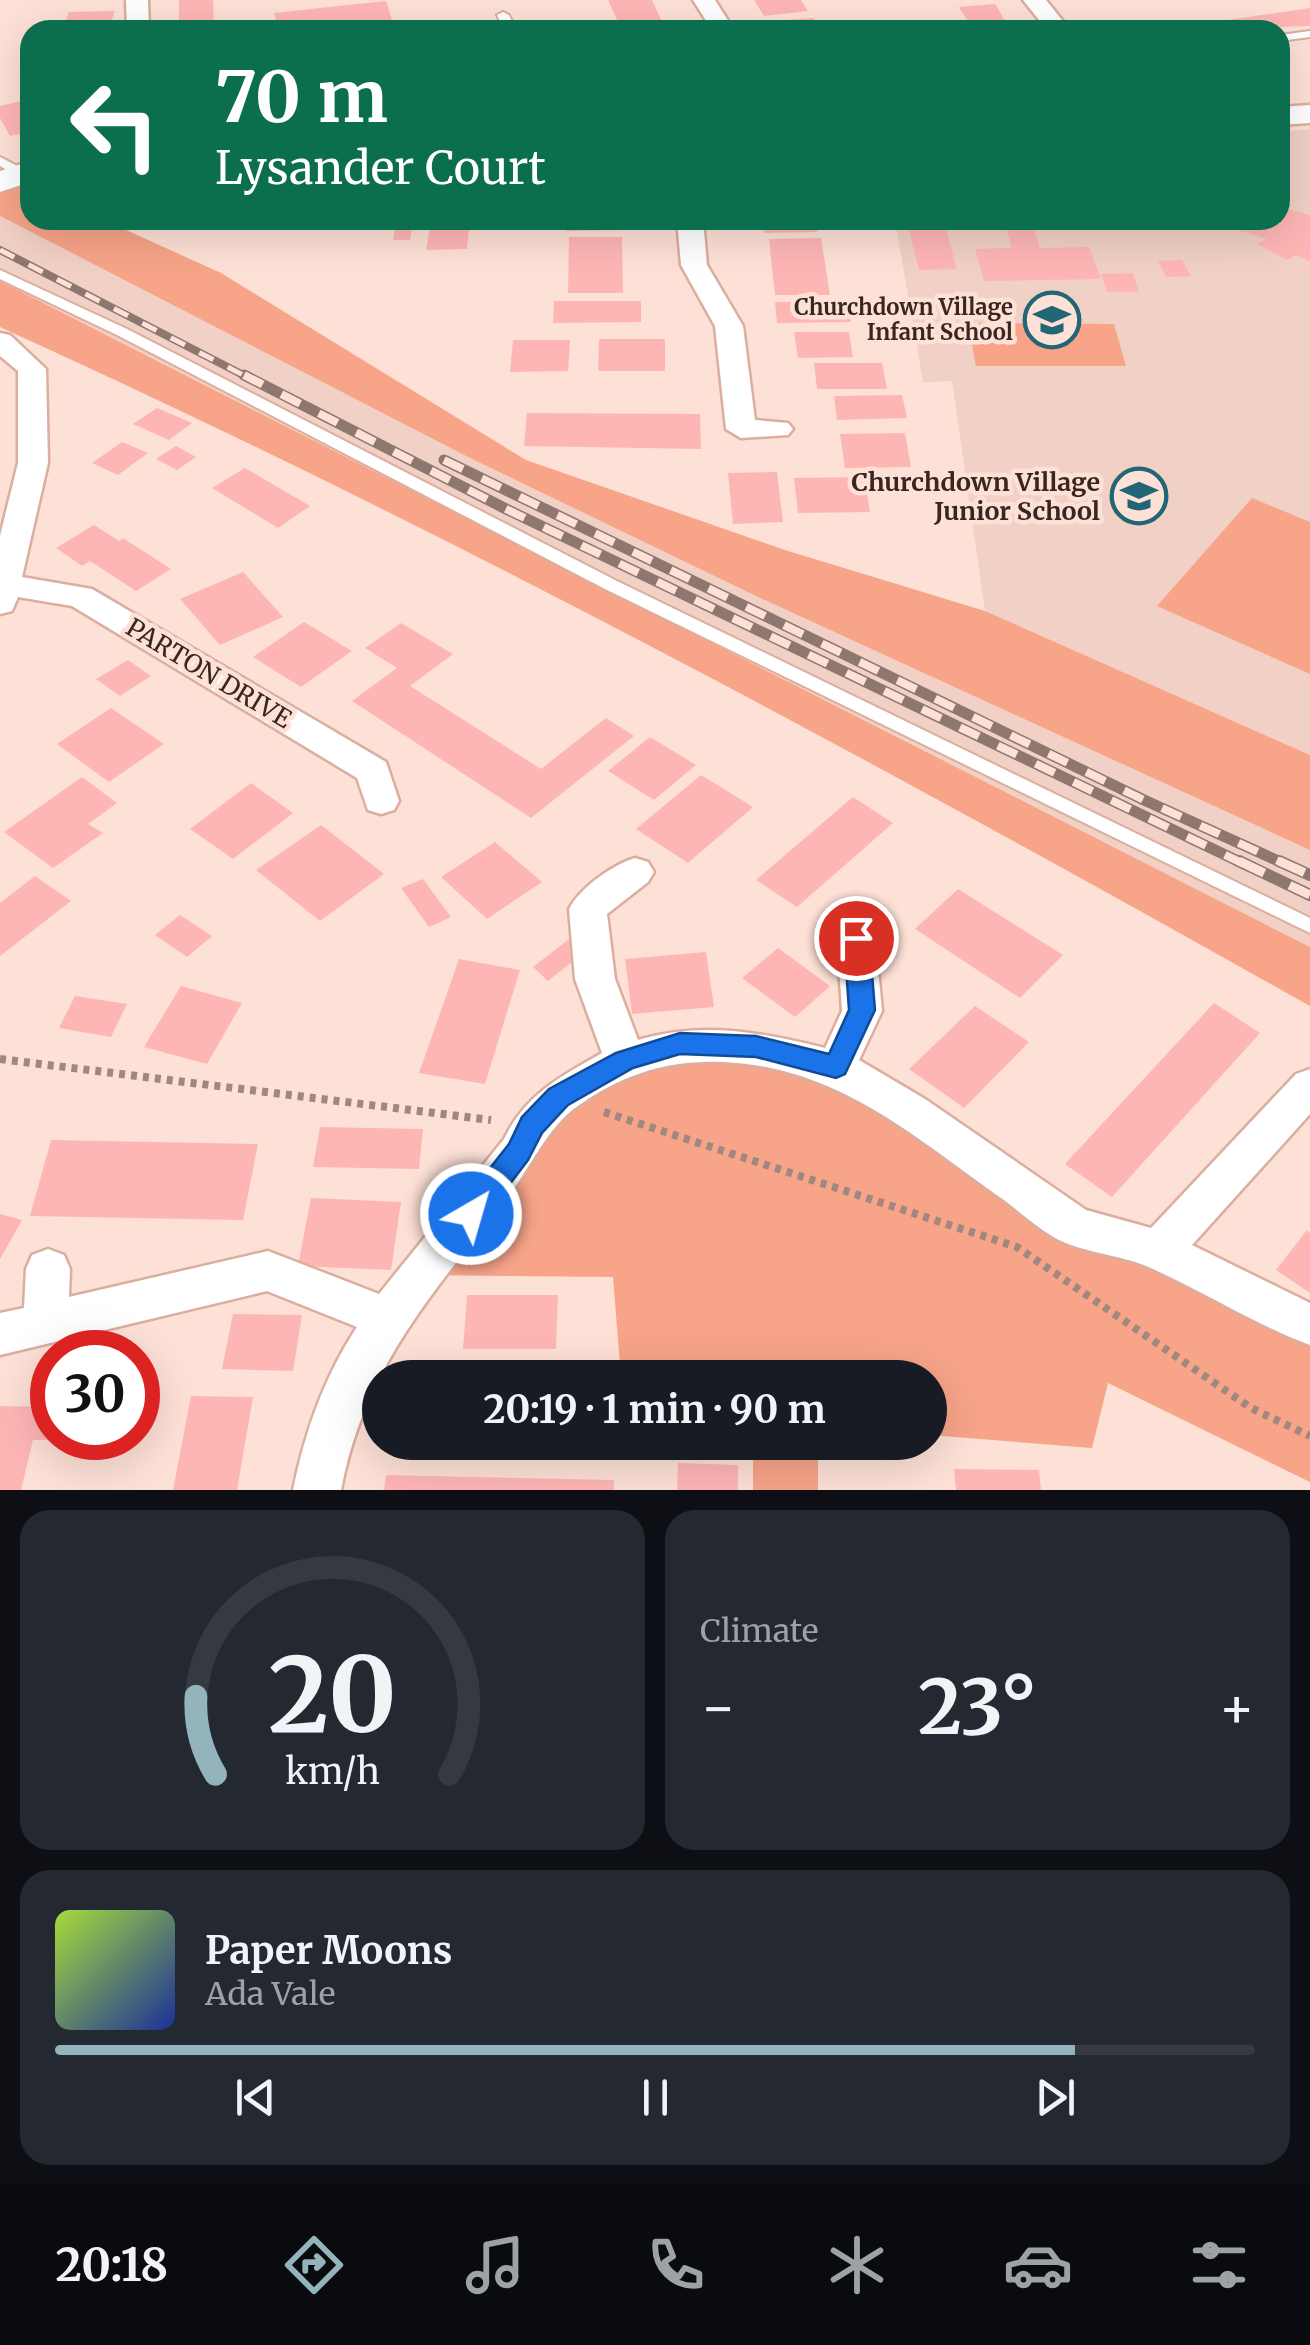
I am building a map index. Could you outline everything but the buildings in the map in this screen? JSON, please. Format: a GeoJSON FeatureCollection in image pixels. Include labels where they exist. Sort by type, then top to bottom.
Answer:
{"type":"FeatureCollection","features":[{"type":"Feature","properties":{"kind":"street"},"geometry":{"type":"LineString","coordinates":[[1034,0],[1051,20]]}},
{"type":"Feature","properties":{"kind":"street"},"geometry":{"type":"LineString","coordinates":[[691,230],[694,265],[729,326],[741,429],[778,429]]}},
{"type":"Feature","properties":{"kind":"street"},"geometry":{"type":"LineString","coordinates":[[0,341],[32,369],[33,463],[4,594]]}},
{"type":"Feature","properties":{"kind":"street","name":"PARTON DRIVE"},"geometry":{"type":"LineString","coordinates":[[4,594],[81,597],[374,771],[381,801]]}},
{"type":"Feature","properties":{"kind":"street"},"geometry":{"type":"LineString","coordinates":[[625,1060],[595,979],[588,908],[635,872]]}},
{"type":"Feature","properties":{"kind":"street"},"geometry":{"type":"LineString","coordinates":[[836,1067],[862,1010],[856,938]]}},
{"type":"Feature","properties":{"kind":"street"},"geometry":{"type":"LineString","coordinates":[[317,1490],[320,1462],[338,1405],[389,1319],[519,1152],[545,1111],[625,1060],[680,1044],[756,1047],[836,1067],[910,1112],[1074,1226],[1158,1250],[1310,1325]]}},
{"type":"Feature","properties":{"kind":"street"},"geometry":{"type":"LineString","coordinates":[[1158,1250],[1310,1086]]}},
{"type":"Feature","properties":{"kind":"street"},"geometry":{"type":"LineString","coordinates":[[46,1324],[48,1268]]}},
{"type":"Feature","properties":{"kind":"street"},"geometry":{"type":"LineString","coordinates":[[0,1334],[268,1271],[389,1319]]}},
{"type":"Feature","properties":{"kind":"lane"},"geometry":{"type":"LineString","coordinates":[[503,14],[506,20]]}},
{"type":"Feature","properties":{"kind":"lane"},"geometry":{"type":"LineString","coordinates":[[0,274],[122,332],[612,584],[1310,926]]}},
{"type":"Feature","properties":{"kind":"path"},"geometry":{"type":"LineString","coordinates":[[0,1060],[545,1111],[1017,1246],[1251,1408],[1310,1436]]}},
{"type":"Feature","properties":{"kind":"shaded area","name":"Churchdown Village Junior School"},"geometry":{"type":"Polygon","coordinates":[[[1310,129],[1310,755],[985,611],[952,381],[923,382],[897,230],[1290,230],[1290,131],[1310,129]]]}},
{"type":"Feature","properties":{"kind":"shaded area"},"geometry":{"type":"Polygon","coordinates":[[[0,170],[20,180],[20,226],[0,216],[0,170]]]}},
{"type":"Feature","properties":{"kind":"shaded area"},"geometry":{"type":"Polygon","coordinates":[[[0,216],[20,226],[20,230],[27,230],[470,458],[758,597],[1310,850],[1310,947],[0,281],[0,216]]]}},
{"type":"Feature","properties":{"kind":"shaded area"},"geometry":{"type":"Polygon","coordinates":[[[27,230],[126,230],[221,273],[526,460],[785,550],[985,611],[1310,755],[1310,850],[758,597],[470,458],[27,230]]]}},
{"type":"Feature","properties":{"kind":"shaded area"},"geometry":{"type":"Polygon","coordinates":[[[0,281],[1310,947],[1310,1006],[662,652],[333,485],[0,327],[0,281]]]}},
{"type":"Feature","properties":{"kind":"shaded area"},"geometry":{"type":"Polygon","coordinates":[[[968,323],[1114,324],[1126,366],[976,366],[968,323]]]}},
{"type":"Feature","properties":{"kind":"shaded area"},"geometry":{"type":"Polygon","coordinates":[[[1252,498],[1310,522],[1310,674],[1157,606],[1252,498]]]}},
{"type":"Feature","properties":{"kind":"shaded area"},"geometry":{"type":"Polygon","coordinates":[[[679,1044],[836,1067],[1074,1226],[1310,1325],[1310,1482],[1108,1383],[1092,1448],[947,1436],[947,1360],[620,1360],[613,1277],[423,1275],[532,1125],[679,1044]]]}},
{"type":"Feature","properties":{"kind":"shaded area"},"geometry":{"type":"Polygon","coordinates":[[[753,1460],[818,1460],[818,1490],[753,1490],[753,1460]]]}},
{"type":"Feature","properties":{"kind":"railway"},"geometry":{"type":"LineString","coordinates":[[0,250],[249,378]]}},
{"type":"Feature","properties":{"kind":"railway"},"geometry":{"type":"LineString","coordinates":[[244,375],[506,509],[1244,864]]}},
{"type":"Feature","properties":{"kind":"railway"},"geometry":{"type":"LineString","coordinates":[[444,460],[1144,800],[1285,864]]}},
{"type":"Feature","properties":{"kind":"railway"},"geometry":{"type":"LineString","coordinates":[[1239,861],[1310,895]]}},
{"type":"Feature","properties":{"kind":"railway"},"geometry":{"type":"LineString","coordinates":[[1279,861],[1310,875]]}},
{"type":"Feature","properties":{"kind":"place","name":"Churchdown Village Infant School"},"geometry":{"type":"Point","coordinates":[1052,320]}},
{"type":"Feature","properties":{"kind":"place","name":"Churchdown Village Junior School"},"geometry":{"type":"Point","coordinates":[1139,496]}},
{"type":"Feature","properties":{"kind":"route"},"geometry":{"type":"LineString","coordinates":[[471,1214],[519,1152],[532,1125],[558,1097],[625,1060],[680,1044],[756,1047],[836,1067],[862,1010],[856,938]]}}]}
